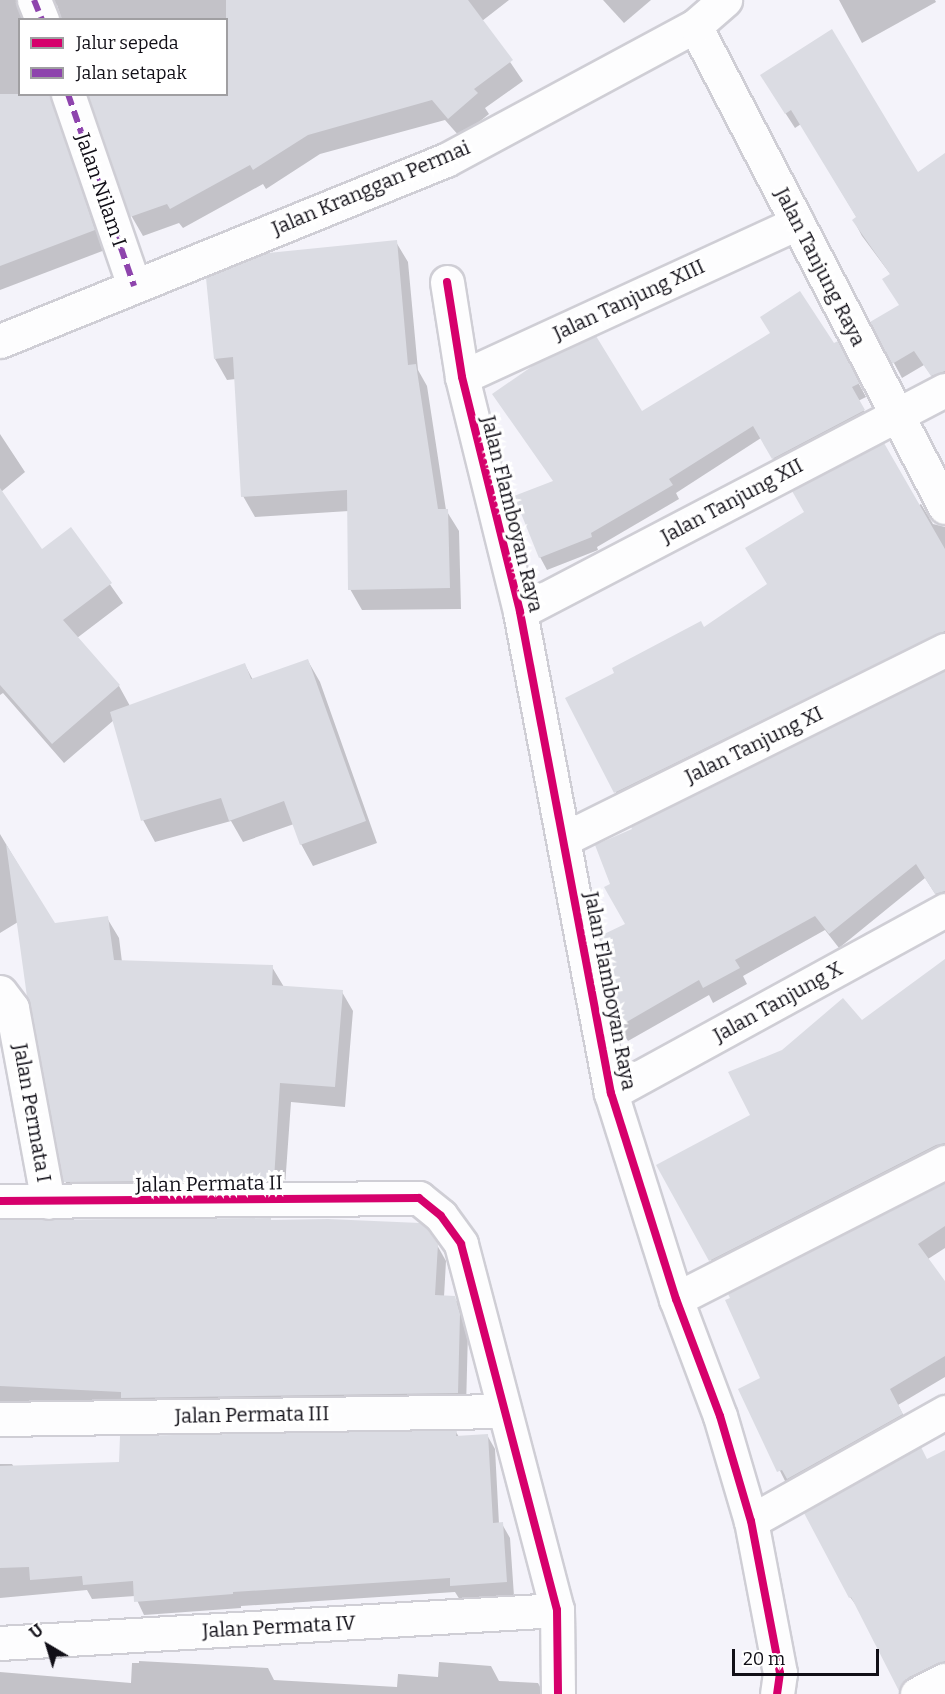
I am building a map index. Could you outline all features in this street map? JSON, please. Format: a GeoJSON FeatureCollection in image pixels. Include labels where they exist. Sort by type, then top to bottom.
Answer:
{"type":"FeatureCollection","features":[{"type":"Feature","properties":{"kind":"street"},"geometry":{"type":"LineString","coordinates":[[34,0],[41,18]]}},
{"type":"Feature","properties":{"kind":"street","name":"Jalan Kranggan Permai"},"geometry":{"type":"LineString","coordinates":[[0,341],[446,160],[695,26],[725,0]]}},
{"type":"Feature","properties":{"kind":"street","name":"Jalan Tanjung Raya"},"geometry":{"type":"LineString","coordinates":[[695,26],[945,507]]}},
{"type":"Feature","properties":{"kind":"street","name":"Jalan Nilam I"},"geometry":{"type":"LineString","coordinates":[[69,96],[134,286]]}},
{"type":"Feature","properties":{"kind":"street","name":"Jalan Tanjung XIII"},"geometry":{"type":"LineString","coordinates":[[462,377],[797,223]]}},
{"type":"Feature","properties":{"kind":"street","name":"Jalan Flamboyan Raya"},"geometry":{"type":"LineString","coordinates":[[447,282],[462,377],[520,612],[611,1093],[676,1299],[720,1416],[751,1521],[780,1673],[777,1694]]}},
{"type":"Feature","properties":{"kind":"street","name":"Jalan Tanjung XII"},"geometry":{"type":"LineString","coordinates":[[520,612],[945,390]]}},
{"type":"Feature","properties":{"kind":"street","name":"Jalan Tanjung XI"},"geometry":{"type":"LineString","coordinates":[[564,839],[945,650]]}},
{"type":"Feature","properties":{"kind":"street","name":"Jalan Tanjung X"},"geometry":{"type":"LineString","coordinates":[[611,1093],[945,910]]}},
{"type":"Feature","properties":{"kind":"street","name":"Jalan Permata I"},"geometry":{"type":"LineString","coordinates":[[0,992],[12,1008],[48,1202]]}},
{"type":"Feature","properties":{"kind":"street"},"geometry":{"type":"LineString","coordinates":[[676,1299],[945,1162]]}},
{"type":"Feature","properties":{"kind":"street","name":"Jalan Permata II"},"geometry":{"type":"LineString","coordinates":[[0,1201],[419,1198],[441,1216],[460,1244],[503,1411]]}},
{"type":"Feature","properties":{"kind":"street"},"geometry":{"type":"LineString","coordinates":[[503,1411],[557,1610],[558,1694]]}},
{"type":"Feature","properties":{"kind":"street","name":"Jalan Permata III"},"geometry":{"type":"LineString","coordinates":[[0,1419],[503,1411]]}},
{"type":"Feature","properties":{"kind":"street"},"geometry":{"type":"LineString","coordinates":[[751,1521],[945,1412]]}},
{"type":"Feature","properties":{"kind":"street","name":"Jalan Permata IV"},"geometry":{"type":"LineString","coordinates":[[0,1643],[557,1610]]}},
{"type":"Feature","properties":{"kind":"street"},"geometry":{"type":"LineString","coordinates":[[917,1694],[945,1680]]}},
{"type":"Feature","properties":{"kind":"building"},"geometry":{"type":"Polygon","coordinates":[[[226,0],[468,0],[513,60],[474,89],[478,93],[448,119],[432,100],[308,135],[253,170],[250,165],[170,209],[167,204],[130,217],[89,96],[228,96],[228,18],[226,18],[226,0]]]}},
{"type":"Feature","properties":{"kind":"building"},"geometry":{"type":"Polygon","coordinates":[[[832,29],[918,172],[945,153],[945,371],[931,376],[914,351],[892,364],[870,322],[899,305],[882,279],[890,274],[852,220],[856,217],[791,110],[785,114],[760,75],[832,29]]]}},
{"type":"Feature","properties":{"kind":"building"},"geometry":{"type":"Polygon","coordinates":[[[0,94],[51,96],[95,230],[0,266],[0,94]]]}},
{"type":"Feature","properties":{"kind":"building"},"geometry":{"type":"Polygon","coordinates":[[[397,240],[408,365],[416,364],[438,509],[448,509],[450,588],[348,590],[347,490],[241,497],[233,357],[214,359],[206,278],[268,253],[397,240]]]}},
{"type":"Feature","properties":{"kind":"building"},"geometry":{"type":"Polygon","coordinates":[[[800,291],[834,343],[838,341],[860,383],[852,387],[865,410],[772,459],[753,426],[669,479],[673,485],[591,533],[592,537],[539,558],[514,496],[553,481],[492,394],[534,365],[596,336],[642,411],[770,333],[760,317],[800,291]]]}},
{"type":"Feature","properties":{"kind":"building"},"geometry":{"type":"Polygon","coordinates":[[[884,443],[945,549],[945,631],[614,793],[565,698],[614,673],[612,668],[701,621],[704,627],[767,584],[745,548],[804,512],[792,491],[884,443]]]}},
{"type":"Feature","properties":{"kind":"building"},"geometry":{"type":"Polygon","coordinates":[[[0,488],[42,549],[71,527],[112,583],[63,620],[120,685],[52,744],[0,685],[0,488]]]}},
{"type":"Feature","properties":{"kind":"building"},"geometry":{"type":"Polygon","coordinates":[[[308,659],[366,821],[300,845],[284,801],[229,821],[221,798],[141,821],[110,712],[245,663],[251,679],[308,659]]]}},
{"type":"Feature","properties":{"kind":"building"},"geometry":{"type":"Polygon","coordinates":[[[945,671],[945,891],[935,894],[916,864],[829,934],[815,916],[735,960],[740,968],[703,988],[699,980],[618,1027],[600,936],[625,924],[604,887],[610,884],[595,845],[632,829],[631,827],[945,671]]]}},
{"type":"Feature","properties":{"kind":"building"},"geometry":{"type":"Polygon","coordinates":[[[6,844],[55,923],[108,916],[114,960],[273,965],[272,985],[343,990],[335,1087],[280,1083],[274,1180],[63,1182],[27,997],[6,844]]]}},
{"type":"Feature","properties":{"kind":"building"},"geometry":{"type":"Polygon","coordinates":[[[945,959],[945,1143],[936,1145],[709,1261],[656,1165],[750,1115],[728,1072],[782,1050],[843,998],[862,1020],[945,959]]]}},
{"type":"Feature","properties":{"kind":"building"},"geometry":{"type":"Polygon","coordinates":[[[945,1183],[945,1226],[918,1244],[945,1281],[945,1356],[890,1389],[903,1414],[787,1479],[782,1470],[777,1472],[738,1389],[760,1378],[725,1300],[730,1298],[728,1294],[945,1183]]]}},
{"type":"Feature","properties":{"kind":"building"},"geometry":{"type":"Polygon","coordinates":[[[271,1218],[271,1220],[328,1219],[420,1223],[427,1229],[438,1244],[435,1295],[455,1296],[460,1314],[458,1393],[121,1398],[121,1392],[0,1386],[0,1220],[271,1218]]]}},
{"type":"Feature","properties":{"kind":"building"},"geometry":{"type":"Polygon","coordinates":[[[457,1430],[456,1436],[488,1434],[493,1523],[503,1522],[507,1582],[450,1586],[450,1578],[233,1592],[233,1594],[134,1602],[133,1581],[83,1585],[82,1576],[30,1580],[29,1567],[0,1568],[0,1466],[119,1462],[120,1436],[457,1430]]]}},
{"type":"Feature","properties":{"kind":"building"},"geometry":{"type":"Polygon","coordinates":[[[921,1447],[927,1459],[945,1450],[945,1661],[909,1677],[899,1691],[851,1597],[849,1598],[804,1513],[921,1447]]]}},
{"type":"Feature","properties":{"kind":"marked path"},"geometry":{"type":"LineString","coordinates":[[34,0],[41,18]]}},
{"type":"Feature","properties":{"kind":"marked path"},"geometry":{"type":"LineString","coordinates":[[69,96],[134,286]]}},
{"type":"Feature","properties":{"kind":"cycle path"},"geometry":{"type":"LineString","coordinates":[[447,282],[462,377],[520,612],[611,1093],[676,1299],[720,1416],[751,1521],[780,1673],[777,1694]]}},
{"type":"Feature","properties":{"kind":"cycle path"},"geometry":{"type":"LineString","coordinates":[[0,1201],[419,1198],[441,1216],[461,1244],[557,1610],[558,1694]]}}]}
